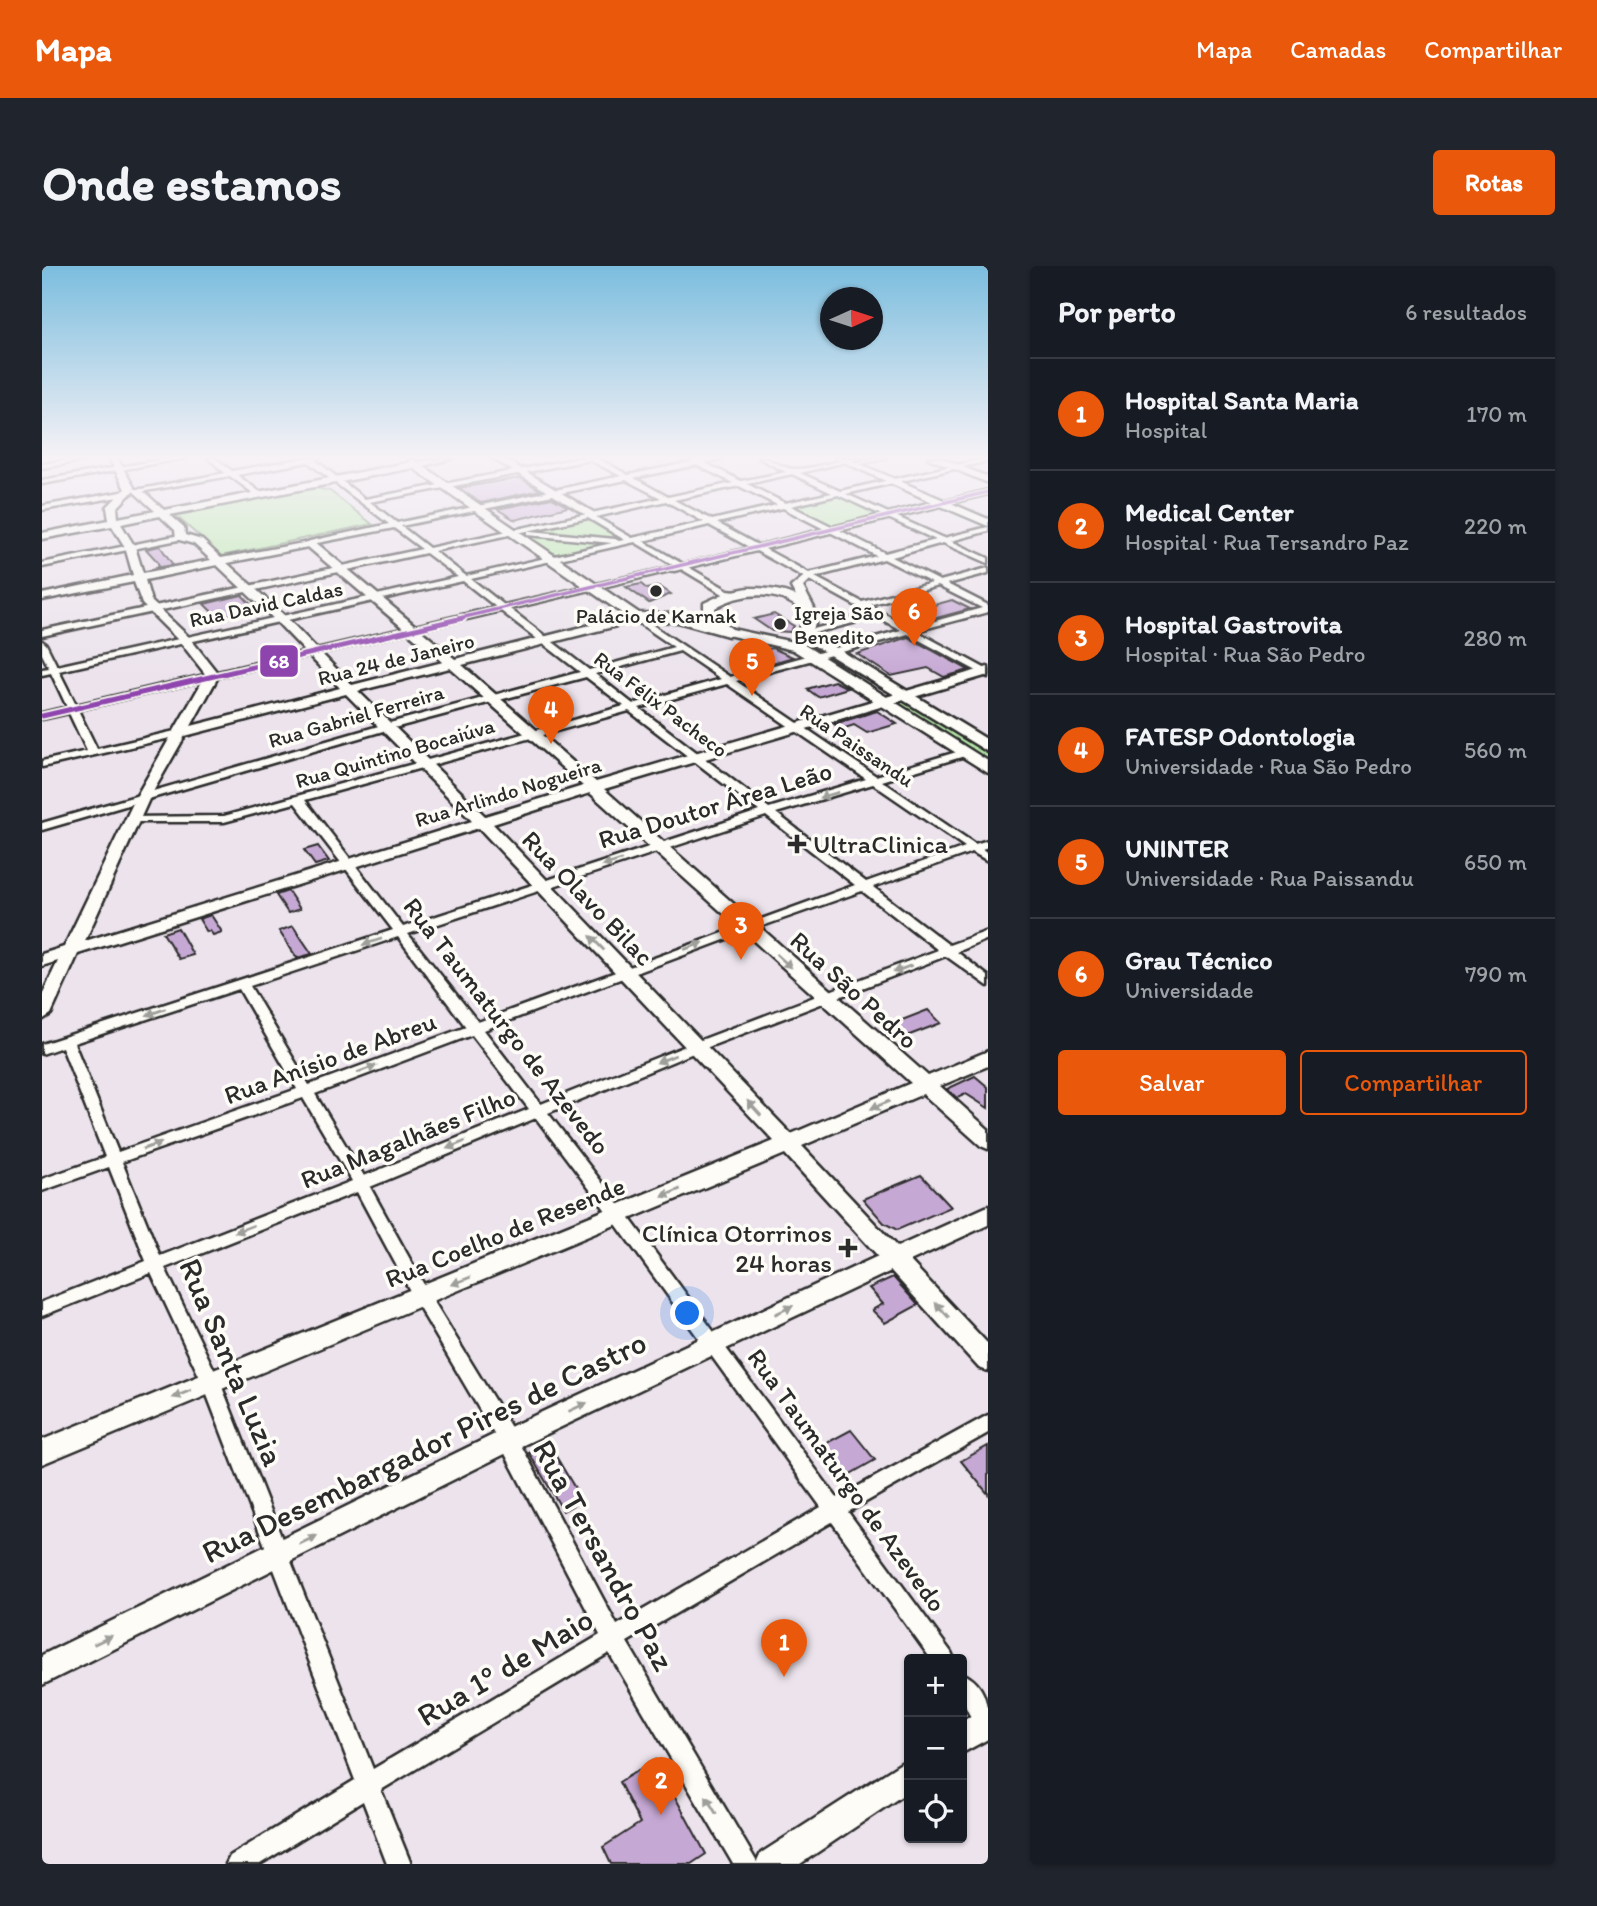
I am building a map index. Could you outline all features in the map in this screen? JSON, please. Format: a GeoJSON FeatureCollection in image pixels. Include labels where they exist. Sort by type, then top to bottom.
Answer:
{"type":"FeatureCollection","features":[{"type":"Feature","properties":{"kind":"main road"},"geometry":{"type":"LineString","coordinates":[[988,747],[832,651],[812,623],[779,594],[740,594],[716,600],[709,606],[709,618],[728,632],[786,642],[988,768]]}},
{"type":"Feature","properties":{"kind":"street"},"geometry":{"type":"LineString","coordinates":[[42,536],[60,533]]}},
{"type":"Feature","properties":{"kind":"street"},"geometry":{"type":"LineString","coordinates":[[126,533],[134,547],[146,602],[185,640],[213,675]]}},
{"type":"Feature","properties":{"kind":"street","name":"Rua Olavo Bilac"},"geometry":{"type":"LineString","coordinates":[[182,533],[180,537],[198,542],[281,619],[311,653],[427,765],[698,1046],[988,1361]]}},
{"type":"Feature","properties":{"kind":"street"},"geometry":{"type":"LineString","coordinates":[[42,597],[357,533]]}},
{"type":"Feature","properties":{"kind":"street","name":"Rua Félix Pacheco"},"geometry":{"type":"LineString","coordinates":[[408,533],[988,982]]}},
{"type":"Feature","properties":{"kind":"street"},"geometry":{"type":"LineString","coordinates":[[515,533],[636,617]]}},
{"type":"Feature","properties":{"kind":"street"},"geometry":{"type":"LineString","coordinates":[[42,633],[528,533]]}},
{"type":"Feature","properties":{"kind":"street"},"geometry":{"type":"LineString","coordinates":[[618,533],[702,582],[718,594],[716,600]]}},
{"type":"Feature","properties":{"kind":"street","name":"Rua David Caldas"},"geometry":{"type":"LineString","coordinates":[[42,672],[672,533]]}},
{"type":"Feature","properties":{"kind":"street"},"geometry":{"type":"LineString","coordinates":[[729,533],[987,672]]}},
{"type":"Feature","properties":{"kind":"street"},"geometry":{"type":"LineString","coordinates":[[42,716],[828,533]]}},
{"type":"Feature","properties":{"kind":"street"},"geometry":{"type":"LineString","coordinates":[[838,533],[988,608]]}},
{"type":"Feature","properties":{"kind":"street"},"geometry":{"type":"LineString","coordinates":[[926,533],[988,561]]}},
{"type":"Feature","properties":{"kind":"street"},"geometry":{"type":"LineString","coordinates":[[879,614],[812,623],[796,587],[808,576],[975,533]]}},
{"type":"Feature","properties":{"kind":"street"},"geometry":{"type":"LineString","coordinates":[[519,535],[549,534],[633,542]]}},
{"type":"Feature","properties":{"kind":"street"},"geometry":{"type":"LineString","coordinates":[[42,565],[180,537]]}},
{"type":"Feature","properties":{"kind":"street","name":"Rua São Pedro"},"geometry":{"type":"LineString","coordinates":[[310,543],[493,698],[657,848],[988,1141]]}},
{"type":"Feature","properties":{"kind":"street"},"geometry":{"type":"LineString","coordinates":[[861,605],[988,570]]}},
{"type":"Feature","properties":{"kind":"street"},"geometry":{"type":"LineString","coordinates":[[702,582],[726,592],[740,594]]}},
{"type":"Feature","properties":{"kind":"street","name":"Rua Quintino Bocaiúva"},"geometry":{"type":"LineString","coordinates":[[133,820],[224,819],[988,608]]}},
{"type":"Feature","properties":{"kind":"street","name":"Rua 24 de Janeiro"},"geometry":{"type":"LineString","coordinates":[[42,764],[351,691],[636,617],[679,618],[728,632]]}},
{"type":"Feature","properties":{"kind":"street","name":"Rua Paissandu"},"geometry":{"type":"LineString","coordinates":[[636,617],[988,858]]}},
{"type":"Feature","properties":{"kind":"street"},"geometry":{"type":"LineString","coordinates":[[42,644],[93,752]]}},
{"type":"Feature","properties":{"kind":"street","name":"Rua Gabriel Ferreira"},"geometry":{"type":"LineString","coordinates":[[42,827],[386,727],[682,649]]}},
{"type":"Feature","properties":{"kind":"street","name":"Rua Arlindo Nogueira"},"geometry":{"type":"LineString","coordinates":[[42,960],[592,788],[987,672]]}},
{"type":"Feature","properties":{"kind":"street"},"geometry":{"type":"LineString","coordinates":[[42,1014],[143,797],[213,675]]}},
{"type":"Feature","properties":{"kind":"street","name":"Rua Doutor Área Leão"},"geometry":{"type":"LineString","coordinates":[[42,1049],[768,812],[964,753]]}},
{"type":"Feature","properties":{"kind":"street","name":"Rua Taumaturgo de Azevedo"},"geometry":{"type":"LineString","coordinates":[[299,800],[399,934],[619,1216],[940,1654]]}},
{"type":"Feature","properties":{"kind":"street","name":"Rua Anísio de Abreu"},"geometry":{"type":"LineString","coordinates":[[42,1185],[475,1030],[747,927],[988,843]]}},
{"type":"Feature","properties":{"kind":"street","name":"Rua Magalhães Filho"},"geometry":{"type":"LineString","coordinates":[[42,1309],[361,1184],[698,1046],[988,935]]}},
{"type":"Feature","properties":{"kind":"street","name":"Rua Tersandro Paz"},"geometry":{"type":"LineString","coordinates":[[242,984],[307,1091],[422,1297],[508,1440],[613,1639],[746,1864]]}},
{"type":"Feature","properties":{"kind":"street","name":"Rua Santa Luzia"},"geometry":{"type":"LineString","coordinates":[[67,1042],[155,1264],[211,1382],[399,1864]]}},
{"type":"Feature","properties":{"kind":"street","name":"Rua Coelho de Resende"},"geometry":{"type":"LineString","coordinates":[[42,1452],[619,1216],[988,1058]]}},
{"type":"Feature","properties":{"kind":"street","name":"Rua Desembargador Pires de Castro"},"geometry":{"type":"LineString","coordinates":[[42,1670],[508,1440],[988,1215]]}},
{"type":"Feature","properties":{"kind":"street","name":"Rua 1º de Maio"},"geometry":{"type":"LineString","coordinates":[[238,1864],[833,1509],[988,1423]]}},
{"type":"Feature","properties":{"kind":"street"},"geometry":{"type":"LineString","coordinates":[[967,1691],[988,1720],[967,1735]]}},
{"type":"Feature","properties":{"kind":"street"},"geometry":{"type":"LineString","coordinates":[[772,1864],[904,1776]]}},
{"type":"Feature","properties":{"kind":"green space"},"geometry":{"type":"Polygon","coordinates":[[[195,533],[332,533],[221,556],[195,533]]]}},
{"type":"Feature","properties":{"kind":"green space"},"geometry":{"type":"Polygon","coordinates":[[[516,533],[611,533],[623,540],[550,557],[516,533]]]}},
{"type":"Feature","properties":{"kind":"green space"},"geometry":{"type":"Polygon","coordinates":[[[901,699],[988,753],[988,765],[891,702],[901,699]]]}},
{"type":"Feature","properties":{"kind":"building"},"geometry":{"type":"Polygon","coordinates":[[[160,546],[173,565],[155,568],[159,566],[157,561],[146,549],[160,546]]]}},
{"type":"Feature","properties":{"kind":"building","name":"Palácio de Karnak"},"geometry":{"type":"Polygon","coordinates":[[[641,584],[647,589],[659,586],[671,594],[649,603],[626,587],[641,584]]]}},
{"type":"Feature","properties":{"kind":"building"},"geometry":{"type":"Polygon","coordinates":[[[242,595],[255,609],[217,617],[204,604],[242,595]]]}},
{"type":"Feature","properties":{"kind":"building"},"geometry":{"type":"Polygon","coordinates":[[[952,600],[970,609],[929,620],[912,611],[952,600]]]}},
{"type":"Feature","properties":{"kind":"building","name":"Igreja São Benedito"},"geometry":{"type":"Polygon","coordinates":[[[774,614],[794,626],[790,632],[772,631],[754,619],[774,614]]]}},
{"type":"Feature","properties":{"kind":"building"},"geometry":{"type":"Polygon","coordinates":[[[908,637],[969,670],[944,677],[928,668],[891,676],[857,654],[908,637]]]}},
{"type":"Feature","properties":{"kind":"building"},"geometry":{"type":"Polygon","coordinates":[[[772,648],[793,657],[762,666],[746,655],[772,648]]]}},
{"type":"Feature","properties":{"kind":"building"},"geometry":{"type":"Polygon","coordinates":[[[834,681],[848,688],[818,697],[807,689],[834,681]]]}},
{"type":"Feature","properties":{"kind":"building"},"geometry":{"type":"Polygon","coordinates":[[[877,711],[897,724],[867,733],[854,725],[842,729],[834,724],[877,711]]]}},
{"type":"Feature","properties":{"kind":"building"},"geometry":{"type":"Polygon","coordinates":[[[318,846],[329,861],[315,865],[304,850],[318,846]]]}},
{"type":"Feature","properties":{"kind":"building"},"geometry":{"type":"Polygon","coordinates":[[[288,891],[300,909],[288,913],[276,895],[288,891]]]}},
{"type":"Feature","properties":{"kind":"building"},"geometry":{"type":"Polygon","coordinates":[[[211,915],[222,932],[213,935],[210,931],[207,932],[199,919],[211,915]]]}},
{"type":"Feature","properties":{"kind":"building"},"geometry":{"type":"Polygon","coordinates":[[[293,926],[312,954],[297,958],[279,931],[293,926]]]}},
{"type":"Feature","properties":{"kind":"building"},"geometry":{"type":"Polygon","coordinates":[[[178,928],[193,955],[179,959],[163,933],[178,928]]]}},
{"type":"Feature","properties":{"kind":"building"},"geometry":{"type":"Polygon","coordinates":[[[928,1010],[941,1023],[899,1039],[884,1027],[928,1010]]]}},
{"type":"Feature","properties":{"kind":"building"},"geometry":{"type":"Polygon","coordinates":[[[975,1076],[988,1087],[988,1108],[966,1094],[957,1098],[947,1089],[975,1076]]]}},
{"type":"Feature","properties":{"kind":"building"},"geometry":{"type":"Polygon","coordinates":[[[921,1175],[951,1207],[897,1230],[884,1223],[863,1199],[921,1175]]]}},
{"type":"Feature","properties":{"kind":"building"},"geometry":{"type":"Polygon","coordinates":[[[893,1277],[918,1305],[885,1323],[872,1310],[883,1304],[869,1288],[893,1277]]]}},
{"type":"Feature","properties":{"kind":"building"},"geometry":{"type":"Polygon","coordinates":[[[851,1430],[875,1460],[845,1477],[821,1446],[851,1430]]]}},
{"type":"Feature","properties":{"kind":"building"},"geometry":{"type":"Polygon","coordinates":[[[548,1443],[582,1500],[563,1511],[529,1453],[548,1443]]]}},
{"type":"Feature","properties":{"kind":"building"},"geometry":{"type":"Polygon","coordinates":[[[988,1446],[988,1494],[961,1461],[988,1446]]]}},
{"type":"Feature","properties":{"kind":"building"},"geometry":{"type":"Polygon","coordinates":[[[655,1760],[706,1854],[691,1864],[611,1864],[603,1847],[640,1823],[619,1782],[655,1760]]]}},
{"type":"Feature","properties":{"kind":"transit line","name":"68"},"geometry":{"type":"LineString","coordinates":[[42,716],[828,533]]}},
{"type":"Feature","properties":{"kind":"place","name":"Palácio de Karnak"},"geometry":{"type":"Point","coordinates":[656,591]}},
{"type":"Feature","properties":{"kind":"place","name":"Igreja São Benedito"},"geometry":{"type":"Point","coordinates":[780,624]}},
{"type":"Feature","properties":{"kind":"place","name":"Grau Técnico"},"geometry":{"type":"Point","coordinates":[914,646]}},
{"type":"Feature","properties":{"kind":"place","name":"UNINTER"},"geometry":{"type":"Point","coordinates":[752,696]}},
{"type":"Feature","properties":{"kind":"place","name":"FATESP Odontologia"},"geometry":{"type":"Point","coordinates":[551,744]}},
{"type":"Feature","properties":{"kind":"place","name":"UltraClinica"},"geometry":{"type":"Point","coordinates":[797,844]}},
{"type":"Feature","properties":{"kind":"place","name":"Hospital Gastrovita"},"geometry":{"type":"Point","coordinates":[741,960]}},
{"type":"Feature","properties":{"kind":"place","name":"Clínica Otorrinos 24 horas"},"geometry":{"type":"Point","coordinates":[848,1248]}},
{"type":"Feature","properties":{"kind":"place","name":"Hospital Santa Maria"},"geometry":{"type":"Point","coordinates":[784,1677]}},
{"type":"Feature","properties":{"kind":"place","name":"Medical Center"},"geometry":{"type":"Point","coordinates":[661,1815]}}]}
